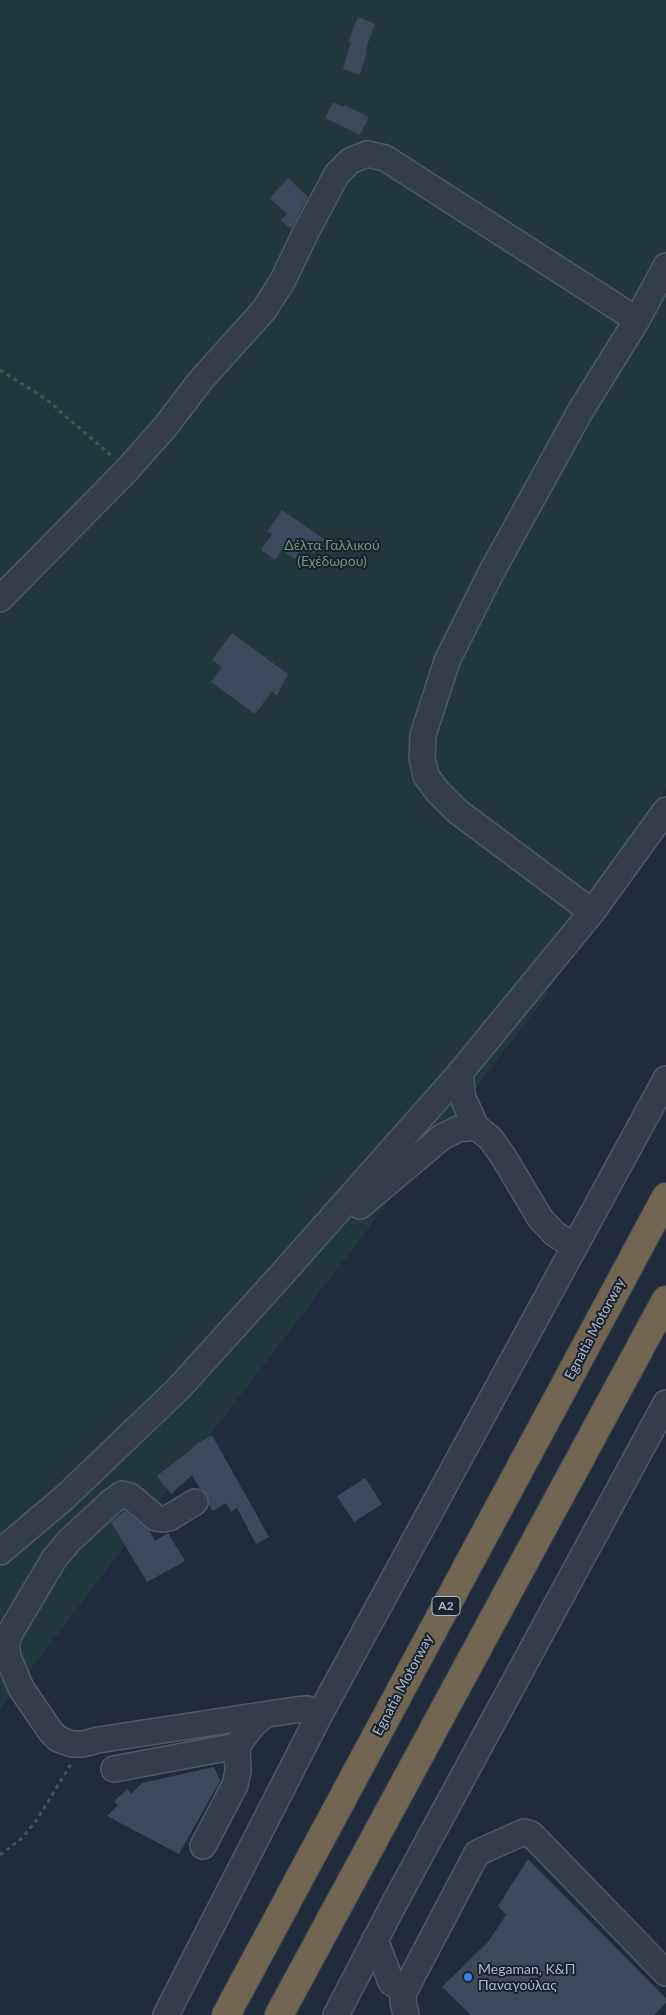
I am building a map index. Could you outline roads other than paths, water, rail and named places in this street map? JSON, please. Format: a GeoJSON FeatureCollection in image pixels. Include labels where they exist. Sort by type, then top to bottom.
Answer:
{"type":"FeatureCollection","features":[{"type":"Feature","properties":{"kind":"highway","name":"Egnatia Motorway"},"geometry":{"type":"LineString","coordinates":[[226,2015],[666,1198]]}},
{"type":"Feature","properties":{"kind":"highway"},"geometry":{"type":"LineString","coordinates":[[279,2015],[666,1300]]}},
{"type":"Feature","properties":{"kind":"street"},"geometry":{"type":"LineString","coordinates":[[0,599],[127,470],[201,380],[264,310],[282,282],[337,174],[350,161],[367,154],[385,158],[637,320]]}},
{"type":"Feature","properties":{"kind":"street"},"geometry":{"type":"LineString","coordinates":[[592,912],[457,811],[438,792],[426,776],[422,758],[423,735],[447,661],[491,573],[581,410],[637,320],[666,266]]}},
{"type":"Feature","properties":{"kind":"street"},"geometry":{"type":"LineString","coordinates":[[0,1552],[64,1498],[179,1388],[284,1272],[460,1073],[592,912],[666,810]]}},
{"type":"Feature","properties":{"kind":"street"},"geometry":{"type":"LineString","coordinates":[[460,1073],[464,1098],[476,1127],[490,1138],[503,1156],[540,1218],[555,1234],[574,1246]]}},
{"type":"Feature","properties":{"kind":"street"},"geometry":{"type":"LineString","coordinates":[[166,2015],[320,1714],[666,1079]]}},
{"type":"Feature","properties":{"kind":"street"},"geometry":{"type":"LineString","coordinates":[[284,1272],[442,1137],[458,1129],[476,1127]]}},
{"type":"Feature","properties":{"kind":"street"},"geometry":{"type":"LineString","coordinates":[[336,2015],[666,1403]]}},
{"type":"Feature","properties":{"kind":"street"},"geometry":{"type":"LineString","coordinates":[[195,1502],[169,1518],[163,1519],[156,1518],[130,1496],[122,1494],[116,1497],[69,1541],[54,1560],[10,1633],[6,1644],[8,1657],[21,1688],[58,1739],[72,1744],[83,1744],[98,1740],[307,1709],[320,1714]]}},
{"type":"Feature","properties":{"kind":"street"},"geometry":{"type":"LineString","coordinates":[[203,1846],[238,1778],[237,1746],[251,1727],[264,1715]]}},
{"type":"Feature","properties":{"kind":"street"},"geometry":{"type":"LineString","coordinates":[[114,1769],[237,1746]]}},
{"type":"Feature","properties":{"kind":"street"},"geometry":{"type":"LineString","coordinates":[[405,2003],[477,1853],[524,1832],[530,1834],[538,1841],[666,1973]]}},
{"type":"Feature","properties":{"kind":"street"},"geometry":{"type":"LineString","coordinates":[[376,1938],[391,1982],[405,2003]]}},
{"type":"Feature","properties":{"kind":"place","name":"Megaman, Κ&Π Παναγούλας"},"geometry":{"type":"Point","coordinates":[468,1977]}},
{"type":"Feature","properties":{"kind":"park label","name":"Δέλτα Γαλλικού (Εχέδωρου)"},"geometry":{"type":"Point","coordinates":[332,554]}}]}
